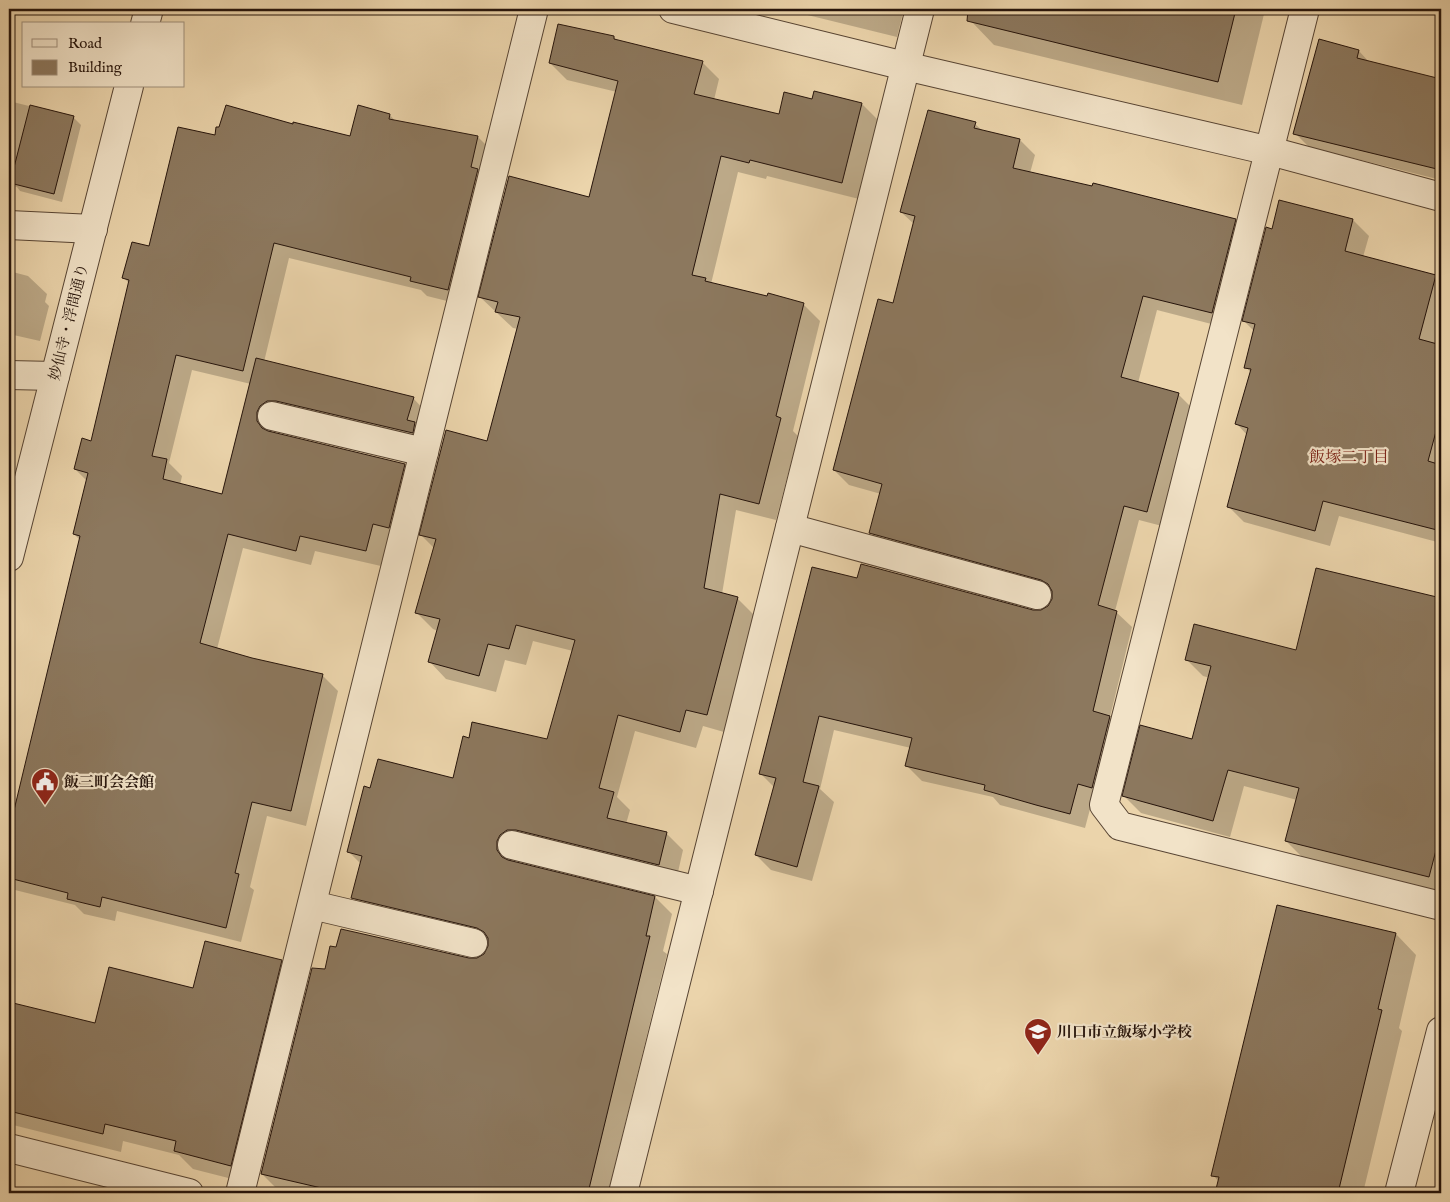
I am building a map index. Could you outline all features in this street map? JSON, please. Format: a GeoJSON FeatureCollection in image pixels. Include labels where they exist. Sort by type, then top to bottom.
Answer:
{"type":"FeatureCollection","features":[{"type":"Feature","properties":{"kind":"street"},"geometry":{"type":"LineString","coordinates":[[146,22],[149,9]]}},
{"type":"Feature","properties":{"kind":"street"},"geometry":{"type":"LineString","coordinates":[[240,1193],[534,9]]}},
{"type":"Feature","properties":{"kind":"street"},"geometry":{"type":"LineString","coordinates":[[673,9],[905,66],[1270,150],[1441,197]]}},
{"type":"Feature","properties":{"kind":"street"},"geometry":{"type":"LineString","coordinates":[[623,1193],[920,9]]}},
{"type":"Feature","properties":{"kind":"street"},"geometry":{"type":"LineString","coordinates":[[1305,9],[1104,805],[1120,826],[1441,906]]}},
{"type":"Feature","properties":{"kind":"street","name":"妙仙寺・浮間通り"},"geometry":{"type":"LineString","coordinates":[[9,557],[128,88]]}},
{"type":"Feature","properties":{"kind":"street"},"geometry":{"type":"LineString","coordinates":[[9,225],[92,229]]}},
{"type":"Feature","properties":{"kind":"street"},"geometry":{"type":"LineString","coordinates":[[9,375],[55,376]]}},
{"type":"Feature","properties":{"kind":"street"},"geometry":{"type":"LineString","coordinates":[[272,416],[424,452]]}},
{"type":"Feature","properties":{"kind":"street"},"geometry":{"type":"LineString","coordinates":[[790,528],[1037,595]]}},
{"type":"Feature","properties":{"kind":"street"},"geometry":{"type":"LineString","coordinates":[[512,844],[699,891]]}},
{"type":"Feature","properties":{"kind":"street"},"geometry":{"type":"LineString","coordinates":[[312,905],[473,943]]}},
{"type":"Feature","properties":{"kind":"street"},"geometry":{"type":"LineString","coordinates":[[1399,1193],[1441,1031]]}},
{"type":"Feature","properties":{"kind":"street"},"geometry":{"type":"LineString","coordinates":[[9,1148],[189,1193]]}},
{"type":"Feature","properties":{"kind":"building"},"geometry":{"type":"Polygon","coordinates":[[[968,9],[1236,9],[1218,82],[967,21],[968,9]]]}},
{"type":"Feature","properties":{"kind":"building"},"geometry":{"type":"Polygon","coordinates":[[[558,24],[614,36],[614,39],[703,61],[694,94],[779,114],[784,92],[812,99],[814,91],[862,103],[842,183],[750,160],[749,163],[721,156],[692,275],[706,278],[705,281],[767,296],[768,293],[804,303],[776,416],[781,418],[759,504],[720,494],[704,588],[738,597],[707,715],[686,710],[680,732],[618,715],[600,784],[599,788],[614,792],[607,818],[667,832],[659,865],[516,830],[507,830],[500,835],[497,841],[497,850],[502,857],[508,860],[655,896],[646,936],[650,936],[588,1193],[343,1193],[261,1174],[312,968],[325,969],[330,946],[336,947],[341,929],[469,958],[477,958],[484,954],[488,946],[488,938],[484,932],[477,928],[351,898],[362,856],[347,852],[364,786],[370,788],[378,759],[453,778],[463,736],[469,738],[472,722],[547,739],[575,640],[516,625],[509,649],[488,644],[479,676],[428,662],[440,619],[415,613],[436,539],[419,535],[446,430],[487,441],[520,317],[495,312],[498,302],[478,297],[509,176],[589,197],[618,81],[549,63],[558,24]]]}},
{"type":"Feature","properties":{"kind":"building"},"geometry":{"type":"Polygon","coordinates":[[[1319,39],[1359,50],[1357,58],[1441,79],[1441,170],[1293,134],[1319,39]]]}},
{"type":"Feature","properties":{"kind":"building"},"geometry":{"type":"Polygon","coordinates":[[[30,105],[74,116],[54,194],[10,183],[30,105]]]}},
{"type":"Feature","properties":{"kind":"building"},"geometry":{"type":"Polygon","coordinates":[[[226,105],[293,124],[293,122],[350,136],[358,105],[390,114],[389,119],[478,136],[471,167],[478,169],[448,290],[410,281],[411,277],[274,243],[243,371],[176,355],[152,456],[167,459],[163,479],[222,494],[256,358],[414,397],[407,420],[415,422],[413,433],[276,401],[267,401],[260,406],[257,412],[257,421],[262,428],[268,431],[405,464],[389,528],[373,524],[366,551],[300,536],[296,551],[228,534],[200,643],[252,658],[323,674],[291,811],[252,802],[235,873],[239,874],[226,928],[102,897],[100,907],[67,899],[68,893],[9,878],[9,831],[80,536],[73,534],[88,473],[74,469],[82,438],[91,441],[129,280],[122,278],[132,242],[149,246],[178,127],[215,135],[216,127],[219,127],[226,105]]]}},
{"type":"Feature","properties":{"kind":"building"},"geometry":{"type":"Polygon","coordinates":[[[928,110],[976,122],[974,128],[1020,139],[1013,168],[1092,186],[1093,183],[1236,219],[1212,313],[1143,296],[1121,377],[1179,393],[1147,512],[1124,506],[1098,605],[1117,611],[1093,711],[1110,716],[1092,788],[1078,784],[1070,814],[984,790],[985,785],[905,766],[912,738],[819,716],[803,782],[819,786],[797,867],[755,855],[776,778],[759,774],[812,567],[857,578],[861,564],[1033,610],[1041,610],[1048,606],[1052,599],[1052,591],[1048,584],[1041,580],[869,533],[882,484],[833,470],[878,299],[893,303],[915,216],[900,212],[928,110]]]}},
{"type":"Feature","properties":{"kind":"building"},"geometry":{"type":"Polygon","coordinates":[[[1279,200],[1353,219],[1345,251],[1436,275],[1419,339],[1441,345],[1441,413],[1428,461],[1441,465],[1441,531],[1323,501],[1315,531],[1227,507],[1248,428],[1235,424],[1251,369],[1244,368],[1255,324],[1242,321],[1266,227],[1272,229],[1279,200]]]}},
{"type":"Feature","properties":{"kind":"building"},"geometry":{"type":"Polygon","coordinates":[[[1316,568],[1441,598],[1441,831],[1429,877],[1285,841],[1299,788],[1228,770],[1213,821],[1122,796],[1140,725],[1192,739],[1211,666],[1185,660],[1194,624],[1296,650],[1316,568]]]}},
{"type":"Feature","properties":{"kind":"building"},"geometry":{"type":"Polygon","coordinates":[[[1277,905],[1396,933],[1378,1009],[1382,1010],[1338,1193],[1215,1193],[1219,1177],[1211,1176],[1277,905]]]}},
{"type":"Feature","properties":{"kind":"building"},"geometry":{"type":"Polygon","coordinates":[[[205,941],[282,960],[231,1166],[174,1151],[176,1141],[105,1124],[103,1134],[9,1111],[9,1002],[95,1023],[109,967],[193,988],[205,941]]]}},
{"type":"Feature","properties":{"kind":"place","name":"飯三町会会館"},"geometry":{"type":"Point","coordinates":[45,806]}},
{"type":"Feature","properties":{"kind":"place","name":"川口市立飯塚小学校"},"geometry":{"type":"Point","coordinates":[1038,1056]}},
{"type":"Feature","properties":{"kind":"district","name":"飯塚二丁目"},"geometry":{"type":"Point","coordinates":[1349,458]}}]}
